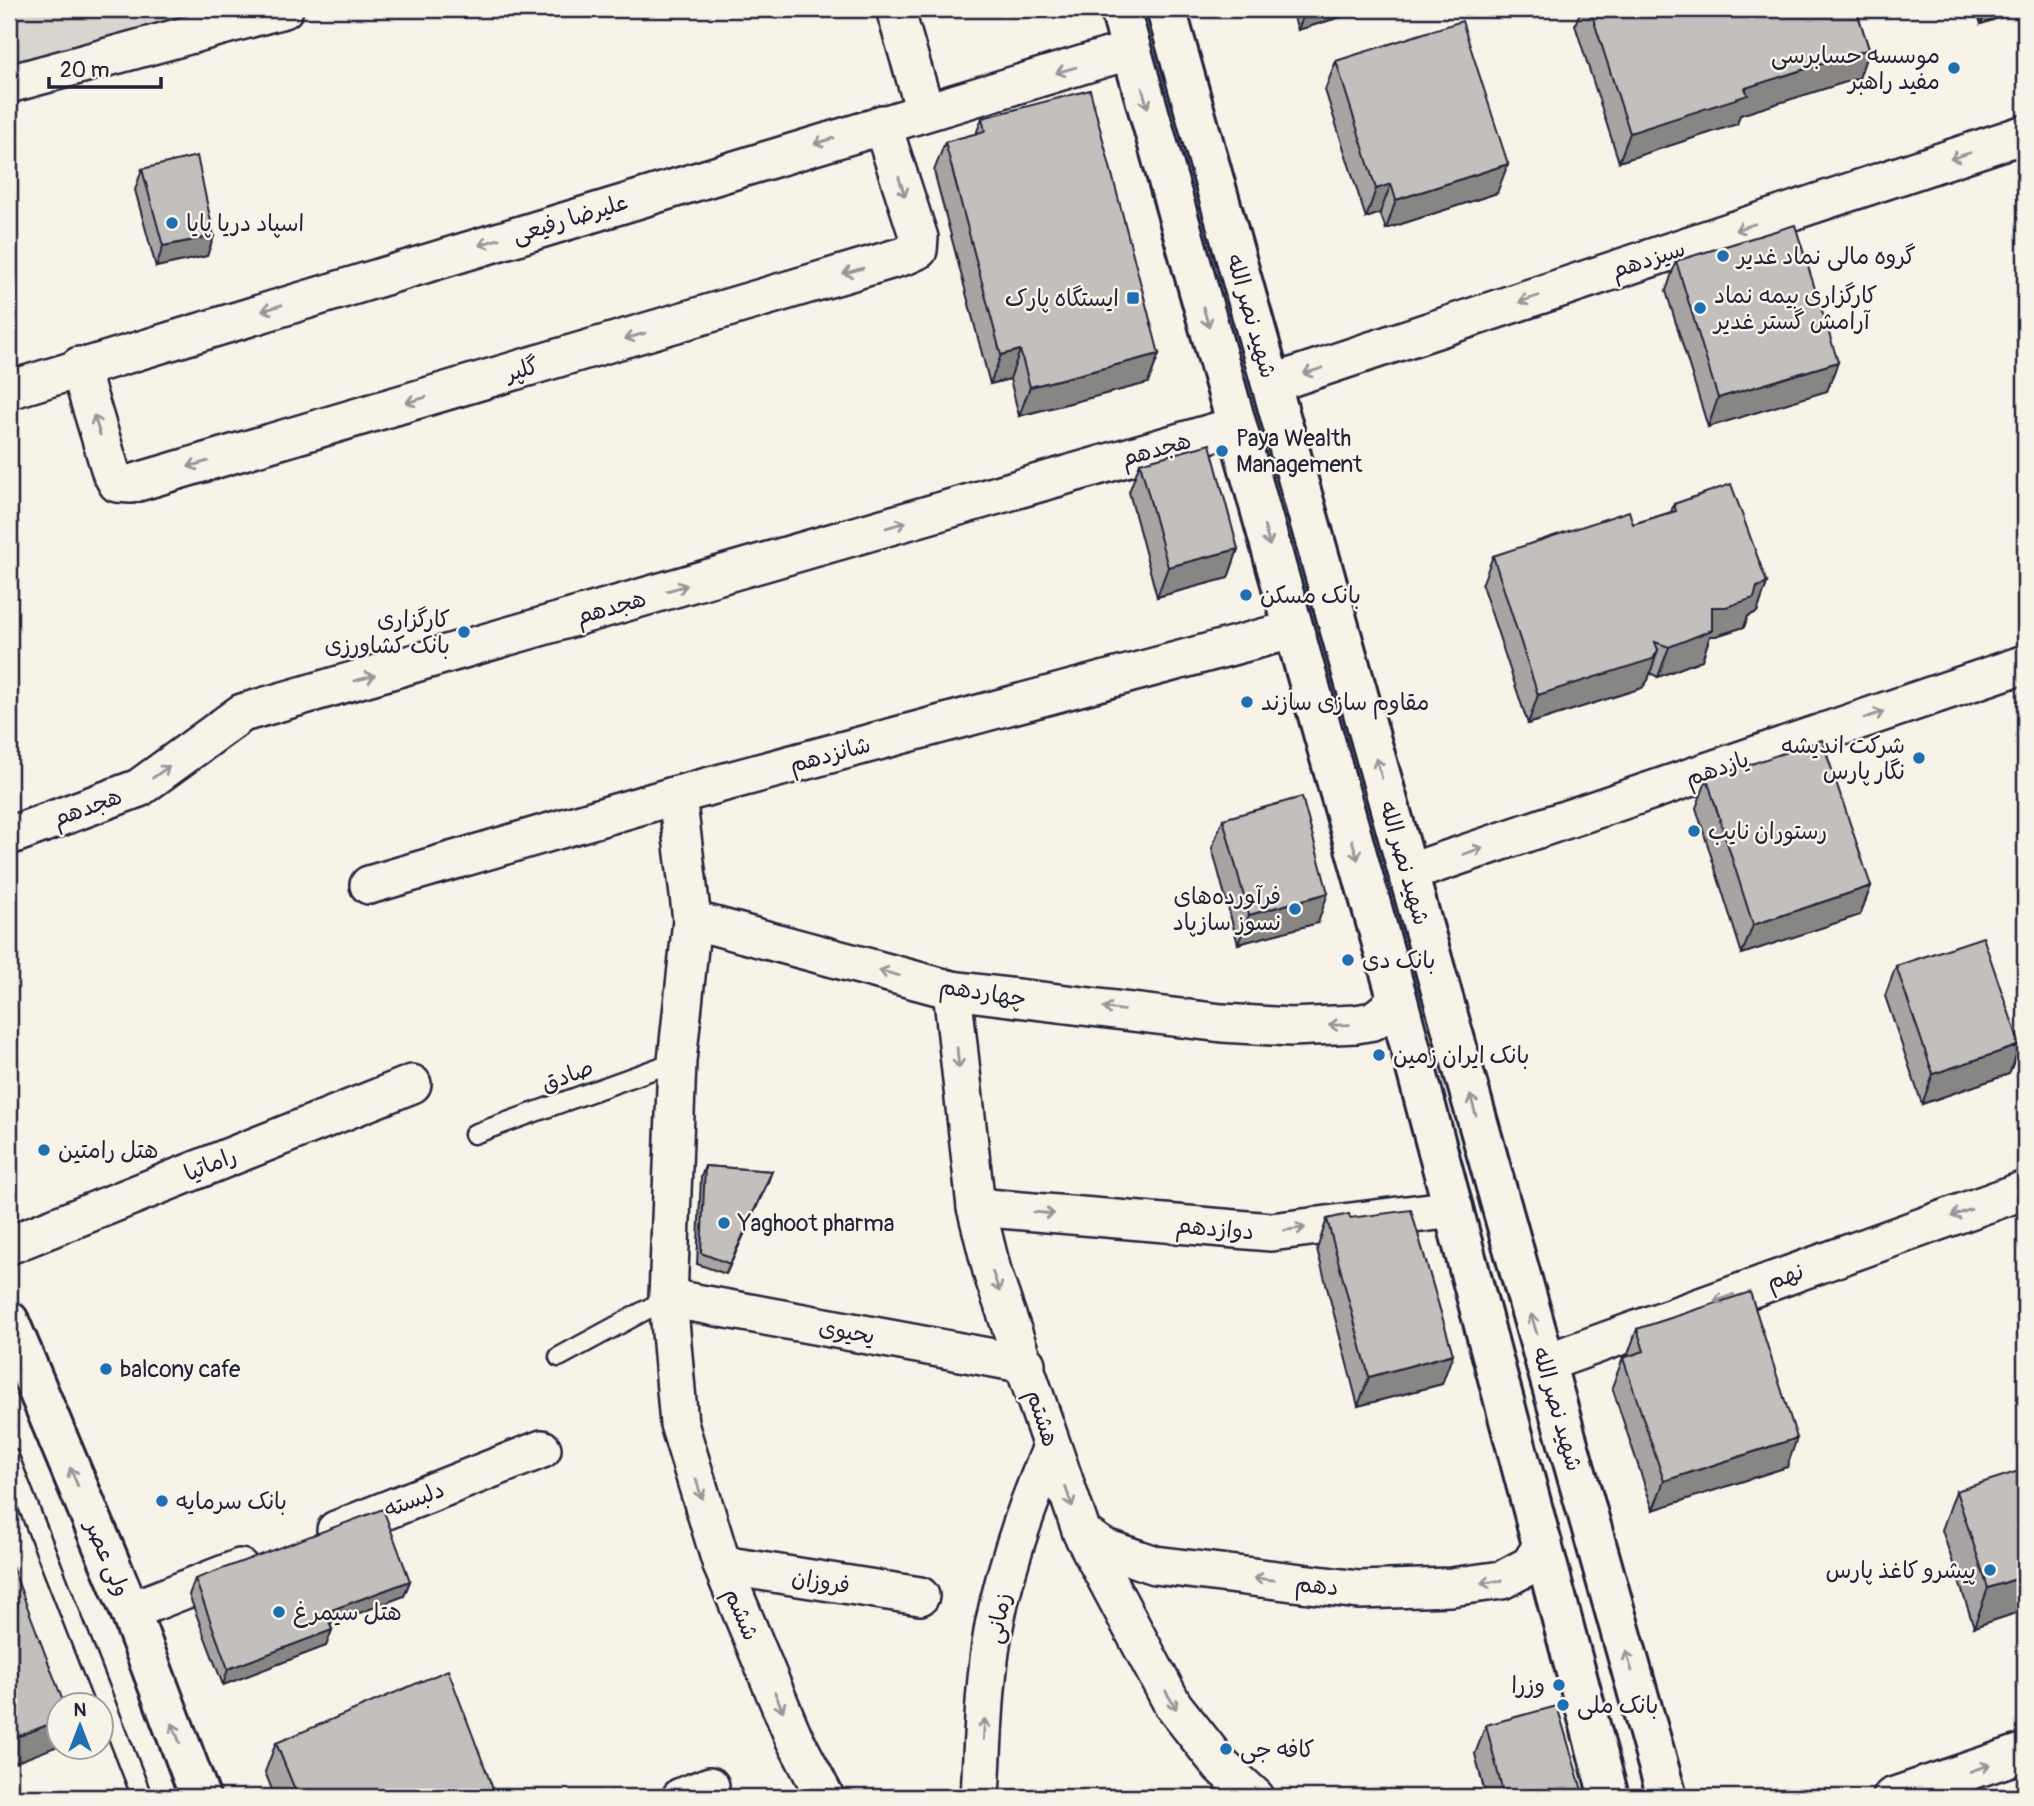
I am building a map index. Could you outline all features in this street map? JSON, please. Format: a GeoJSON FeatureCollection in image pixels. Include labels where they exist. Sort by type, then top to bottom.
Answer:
{"type":"FeatureCollection","features":[{"type":"Feature","properties":{"kind":"main road","name":"شهید نصر الله"},"geometry":{"type":"LineString","coordinates":[[1120,9],[1397,997],[1609,1797]]}},
{"type":"Feature","properties":{"kind":"main road","name":"شهید نصر الله"},"geometry":{"type":"LineString","coordinates":[[1166,9],[1667,1797]]}},
{"type":"Feature","properties":{"kind":"main road","name":"ولی عصر"},"geometry":{"type":"LineString","coordinates":[[9,1321],[130,1611],[200,1797]]}},
{"type":"Feature","properties":{"kind":"street"},"geometry":{"type":"LineString","coordinates":[[9,84],[284,9]]}},
{"type":"Feature","properties":{"kind":"street"},"geometry":{"type":"LineString","coordinates":[[895,9],[925,111]]}},
{"type":"Feature","properties":{"kind":"street","name":"علیرضا رفیعی"},"geometry":{"type":"LineString","coordinates":[[9,390],[79,366],[1131,50]]}},
{"type":"Feature","properties":{"kind":"street","name":"گلپر"},"geometry":{"type":"LineString","coordinates":[[79,366],[111,472],[117,483],[131,484],[894,259],[918,250],[919,237],[882,124]]}},
{"type":"Feature","properties":{"kind":"street","name":"سیزدهم"},"geometry":{"type":"LineString","coordinates":[[1272,384],[2025,134]]}},
{"type":"Feature","properties":{"kind":"street","name":"هجدهم"},"geometry":{"type":"LineString","coordinates":[[9,836],[139,788],[242,713],[1236,426]]}},
{"type":"Feature","properties":{"kind":"street","name":"شانزدهم"},"geometry":{"type":"LineString","coordinates":[[369,885],[677,795],[1292,630]]}},
{"type":"Feature","properties":{"kind":"street","name":"یازدهم"},"geometry":{"type":"LineString","coordinates":[[1408,873],[2025,664]]}},
{"type":"Feature","properties":{"kind":"street"},"geometry":{"type":"LineString","coordinates":[[677,795],[692,919]]}},
{"type":"Feature","properties":{"kind":"street","name":"چهاردهم"},"geometry":{"type":"LineString","coordinates":[[692,919],[952,990],[1222,1023],[1291,1027],[1373,1021],[1397,997]]}},
{"type":"Feature","properties":{"kind":"street","name":"ششم"},"geometry":{"type":"LineString","coordinates":[[692,919],[677,1061],[668,1298],[679,1423],[722,1565],[793,1736],[825,1797]]}},
{"type":"Feature","properties":{"kind":"street","name":"هشتم"},"geometry":{"type":"LineString","coordinates":[[952,990],[976,1207],[993,1276],[1026,1364],[1082,1533],[1173,1704],[1221,1766],[1255,1797]]}},
{"type":"Feature","properties":{"kind":"street","name":"راماتیا"},"geometry":{"type":"LineString","coordinates":[[9,1245],[412,1084]]}},
{"type":"Feature","properties":{"kind":"street","name":"نهم"},"geometry":{"type":"LineString","coordinates":[[1545,1363],[2025,1190]]}},
{"type":"Feature","properties":{"kind":"street","name":"دوازدهم"},"geometry":{"type":"LineString","coordinates":[[976,1207],[1272,1232],[1454,1209]]}},
{"type":"Feature","properties":{"kind":"street","name":"یحیوی"},"geometry":{"type":"LineString","coordinates":[[668,1298],[1026,1364]]}},
{"type":"Feature","properties":{"kind":"street","name":"زمانی"},"geometry":{"type":"LineString","coordinates":[[980,1797],[986,1688],[995,1626],[1027,1506],[1052,1447]]}},
{"type":"Feature","properties":{"kind":"street","name":"دلبسته"},"geometry":{"type":"LineString","coordinates":[[310,1540],[542,1449]]}},
{"type":"Feature","properties":{"kind":"street","name":"دهم"},"geometry":{"type":"LineString","coordinates":[[1082,1533],[1102,1546],[1155,1565],[1359,1590],[1438,1588],[1502,1580],[1530,1565],[1543,1544]]}},
{"type":"Feature","properties":{"kind":"street"},"geometry":{"type":"LineString","coordinates":[[130,1611],[272,1555]]}},
{"type":"Feature","properties":{"kind":"street","name":"فروزان"},"geometry":{"type":"LineString","coordinates":[[722,1565],[920,1596]]}},
{"type":"Feature","properties":{"kind":"street"},"geometry":{"type":"LineString","coordinates":[[1892,1797],[2025,1752]]}},
{"type":"Feature","properties":{"kind":"lane","name":"صادق"},"geometry":{"type":"LineString","coordinates":[[474,1134],[677,1061]]}},
{"type":"Feature","properties":{"kind":"lane"},"geometry":{"type":"LineString","coordinates":[[559,1357],[668,1298]]}},
{"type":"Feature","properties":{"kind":"lane"},"geometry":{"type":"LineString","coordinates":[[9,1457],[142,1797]]}},
{"type":"Feature","properties":{"kind":"shaded area"},"geometry":{"type":"Polygon","coordinates":[[[9,9],[225,9],[9,69],[9,9]]]}},
{"type":"Feature","properties":{"kind":"building"},"geometry":{"type":"Polygon","coordinates":[[[1590,9],[1619,9],[1622,16],[1641,9],[1856,9],[1869,49],[1745,88],[1748,95],[1630,133],[1590,9]]]}},
{"type":"Feature","properties":{"kind":"building"},"geometry":{"type":"Polygon","coordinates":[[[1462,21],[1508,164],[1396,200],[1391,184],[1376,189],[1336,61],[1462,21]]]}},
{"type":"Feature","properties":{"kind":"building"},"geometry":{"type":"Polygon","coordinates":[[[1090,90],[1159,354],[1030,387],[1020,350],[1001,355],[945,142],[985,131],[982,118],[1090,90]]]}},
{"type":"Feature","properties":{"kind":"building","name":"اسپاد دریا پایا"},"geometry":{"type":"Polygon","coordinates":[[[197,156],[214,236],[163,246],[142,169],[197,156]]]}},
{"type":"Feature","properties":{"kind":"building"},"geometry":{"type":"Polygon","coordinates":[[[1795,225],[1838,362],[1718,398],[1676,261],[1795,225]]]}},
{"type":"Feature","properties":{"kind":"building"},"geometry":{"type":"Polygon","coordinates":[[[1210,444],[1238,549],[1168,567],[1140,463],[1210,444]]]}},
{"type":"Feature","properties":{"kind":"building"},"geometry":{"type":"Polygon","coordinates":[[[1731,484],[1767,583],[1757,587],[1754,598],[1726,607],[1712,607],[1712,630],[1669,647],[1655,642],[1658,650],[1653,659],[1538,695],[1493,556],[1629,511],[1633,524],[1676,511],[1674,504],[1731,484]]]}},
{"type":"Feature","properties":{"kind":"building"},"geometry":{"type":"Polygon","coordinates":[[[1822,740],[1871,886],[1753,925],[1707,779],[1822,740]]]}},
{"type":"Feature","properties":{"kind":"building"},"geometry":{"type":"Polygon","coordinates":[[[1302,797],[1328,893],[1249,915],[1223,819],[1302,797]]]}},
{"type":"Feature","properties":{"kind":"building"},"geometry":{"type":"Polygon","coordinates":[[[1983,937],[2020,1045],[1933,1074],[1896,966],[1983,937]]]}},
{"type":"Feature","properties":{"kind":"building","name":"Yaghoot pharma"},"geometry":{"type":"Polygon","coordinates":[[[705,1166],[772,1171],[730,1264],[701,1253],[705,1166]]]}},
{"type":"Feature","properties":{"kind":"building"},"geometry":{"type":"Polygon","coordinates":[[[1411,1210],[1453,1354],[1369,1377],[1327,1219],[1349,1214],[1350,1218],[1411,1210]]]}},
{"type":"Feature","properties":{"kind":"building"},"geometry":{"type":"Polygon","coordinates":[[[1750,1292],[1797,1438],[1664,1481],[1623,1358],[1644,1351],[1637,1329],[1750,1292]]]}},
{"type":"Feature","properties":{"kind":"building"},"geometry":{"type":"Polygon","coordinates":[[[2025,1469],[2025,1576],[1988,1588],[1956,1491],[2025,1469]]]}},
{"type":"Feature","properties":{"kind":"building","name":"هتل سیمرغ"},"geometry":{"type":"Polygon","coordinates":[[[383,1509],[410,1581],[326,1612],[332,1630],[228,1669],[195,1579],[383,1509]]]}},
{"type":"Feature","properties":{"kind":"building"},"geometry":{"type":"Polygon","coordinates":[[[9,1562],[59,1690],[46,1690],[46,1725],[9,1740],[9,1562]]]}},
{"type":"Feature","properties":{"kind":"building"},"geometry":{"type":"Polygon","coordinates":[[[448,1670],[496,1797],[298,1797],[276,1743],[448,1670]]]}},
{"type":"Feature","properties":{"kind":"building"},"geometry":{"type":"Polygon","coordinates":[[[1557,1706],[1584,1797],[1504,1797],[1486,1725],[1557,1706]]]}},
{"type":"Feature","properties":{"kind":"place","name":"موسسه حسابرسی مفید راهبر"},"geometry":{"type":"Point","coordinates":[1954,68]}},
{"type":"Feature","properties":{"kind":"place","name":"اسپاد دریا پایا"},"geometry":{"type":"Point","coordinates":[172,223]}},
{"type":"Feature","properties":{"kind":"place","name":"گروه مالی نماد غدیر"},"geometry":{"type":"Point","coordinates":[1723,256]}},
{"type":"Feature","properties":{"kind":"place","name":"ایستگاه پارک"},"geometry":{"type":"Point","coordinates":[1133,298]}},
{"type":"Feature","properties":{"kind":"place","name":"کارگزاری بیمه نماد آرامش گستر غدیر"},"geometry":{"type":"Point","coordinates":[1700,308]}},
{"type":"Feature","properties":{"kind":"place","name":"Paya Wealth Management"},"geometry":{"type":"Point","coordinates":[1222,451]}},
{"type":"Feature","properties":{"kind":"place","name":"بانک مسکن"},"geometry":{"type":"Point","coordinates":[1246,595]}},
{"type":"Feature","properties":{"kind":"place","name":"کارگزاری بانک کشاورزی"},"geometry":{"type":"Point","coordinates":[464,632]}},
{"type":"Feature","properties":{"kind":"place","name":"مقاوم سازی سازند"},"geometry":{"type":"Point","coordinates":[1247,702]}},
{"type":"Feature","properties":{"kind":"place","name":"شرکت اندیشه نگار پارس"},"geometry":{"type":"Point","coordinates":[1919,758]}},
{"type":"Feature","properties":{"kind":"place","name":"رستوران نایب"},"geometry":{"type":"Point","coordinates":[1694,831]}},
{"type":"Feature","properties":{"kind":"place","name":"فرآورده‌های نسوز سازپاد"},"geometry":{"type":"Point","coordinates":[1295,909]}},
{"type":"Feature","properties":{"kind":"place","name":"بانک دی"},"geometry":{"type":"Point","coordinates":[1348,960]}},
{"type":"Feature","properties":{"kind":"place","name":"بانک ایران زمین"},"geometry":{"type":"Point","coordinates":[1379,1055]}},
{"type":"Feature","properties":{"kind":"place","name":"هتل رامتین"},"geometry":{"type":"Point","coordinates":[44,1150]}},
{"type":"Feature","properties":{"kind":"place","name":"Yaghoot pharma"},"geometry":{"type":"Point","coordinates":[724,1223]}},
{"type":"Feature","properties":{"kind":"place","name":"balcony cafe"},"geometry":{"type":"Point","coordinates":[106,1369]}},
{"type":"Feature","properties":{"kind":"place","name":"بانک سرمایه"},"geometry":{"type":"Point","coordinates":[162,1501]}},
{"type":"Feature","properties":{"kind":"place","name":"پیشرو کاغذ پارس"},"geometry":{"type":"Point","coordinates":[1990,1570]}},
{"type":"Feature","properties":{"kind":"place","name":"هتل سیمرغ"},"geometry":{"type":"Point","coordinates":[279,1612]}},
{"type":"Feature","properties":{"kind":"place","name":"وزرا"},"geometry":{"type":"Point","coordinates":[1559,1685]}},
{"type":"Feature","properties":{"kind":"place","name":"بانک ملی"},"geometry":{"type":"Point","coordinates":[1563,1705]}},
{"type":"Feature","properties":{"kind":"place","name":"کافه جی"},"geometry":{"type":"Point","coordinates":[1226,1749]}}]}
